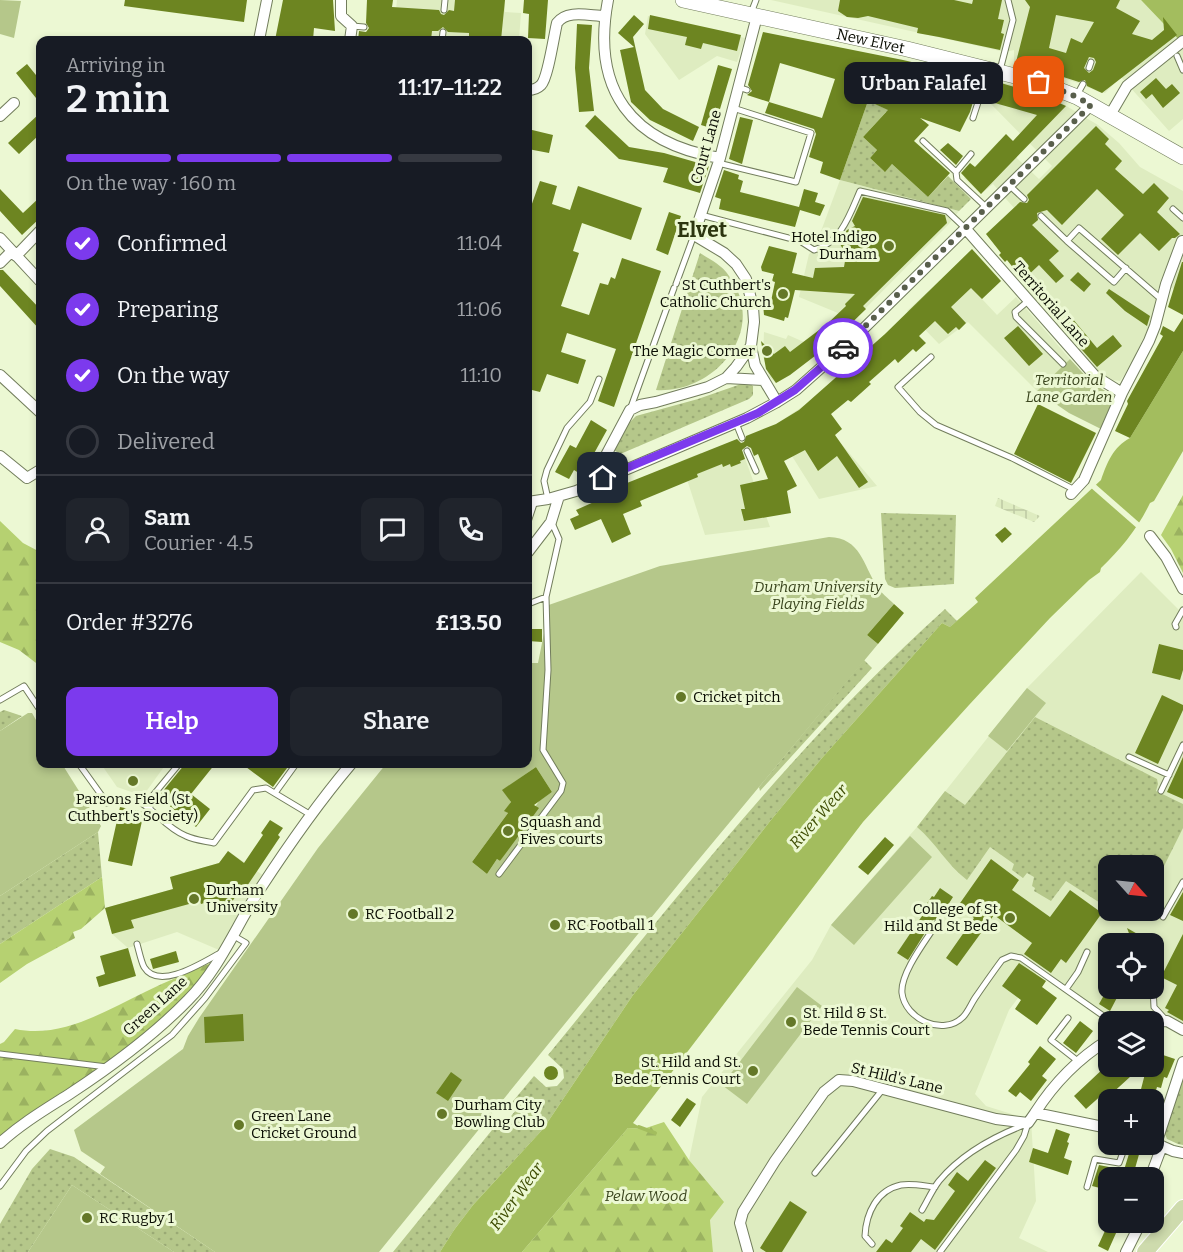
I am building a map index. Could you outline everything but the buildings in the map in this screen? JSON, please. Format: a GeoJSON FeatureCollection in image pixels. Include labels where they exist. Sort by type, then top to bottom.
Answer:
{"type":"FeatureCollection","features":[{"type":"Feature","properties":{"kind":"main road"},"geometry":{"type":"LineString","coordinates":[[1164,1232],[1183,1208]]}},
{"type":"Feature","properties":{"kind":"main road"},"geometry":{"type":"LineString","coordinates":[[1164,1233],[1183,1226]]}},
{"type":"Feature","properties":{"kind":"main road"},"geometry":{"type":"LineString","coordinates":[[1145,1252],[1148,1246],[1163,1233]]}},
{"type":"Feature","properties":{"kind":"street"},"geometry":{"type":"LineString","coordinates":[[260,36],[267,0]]}},
{"type":"Feature","properties":{"kind":"street"},"geometry":{"type":"LineString","coordinates":[[340,0],[341,16],[352,26],[351,36]]}},
{"type":"Feature","properties":{"kind":"street"},"geometry":{"type":"LineString","coordinates":[[608,0],[605,16],[605,49],[610,78],[618,101],[630,117],[658,138],[719,161]]}},
{"type":"Feature","properties":{"kind":"street","name":"New Elvet"},"geometry":{"type":"LineString","coordinates":[[690,1],[754,10],[991,73],[1080,90],[1091,105],[1183,157]]}},
{"type":"Feature","properties":{"kind":"street","name":"Court Lane"},"geometry":{"type":"LineString","coordinates":[[694,235],[719,161],[733,108],[742,88],[754,10]]}},
{"type":"Feature","properties":{"kind":"street"},"geometry":{"type":"LineString","coordinates":[[532,90],[542,84],[547,73],[557,23],[561,16],[568,14],[605,16]]}},
{"type":"Feature","properties":{"kind":"street"},"geometry":{"type":"LineString","coordinates":[[1110,115],[1127,86],[1183,41]]}},
{"type":"Feature","properties":{"kind":"street"},"geometry":{"type":"LineString","coordinates":[[0,116],[14,103]]}},
{"type":"Feature","properties":{"kind":"street"},"geometry":{"type":"LineString","coordinates":[[532,502],[576,491],[736,423],[777,402],[850,342],[1091,105]]}},
{"type":"Feature","properties":{"kind":"street","name":"Territorial Lane"},"geometry":{"type":"LineString","coordinates":[[965,228],[1095,376],[1122,393]]}},
{"type":"Feature","properties":{"kind":"street"},"geometry":{"type":"LineString","coordinates":[[0,263],[36,234]]}},
{"type":"Feature","properties":{"kind":"street"},"geometry":{"type":"LineString","coordinates":[[694,235],[724,253],[736,264],[746,279],[753,307],[751,345],[755,365],[777,402]]}},
{"type":"Feature","properties":{"kind":"street"},"geometry":{"type":"LineString","coordinates":[[0,238],[36,277]]}},
{"type":"Feature","properties":{"kind":"street"},"geometry":{"type":"LineString","coordinates":[[1073,492],[1084,480],[1122,393],[1155,326],[1161,299],[1182,241]]}},
{"type":"Feature","properties":{"kind":"street"},"geometry":{"type":"LineString","coordinates":[[603,478],[601,468],[605,457],[630,410],[640,405],[693,392],[726,378],[736,368],[751,345]]}},
{"type":"Feature","properties":{"kind":"street"},"geometry":{"type":"LineString","coordinates":[[0,375],[36,408]]}},
{"type":"Feature","properties":{"kind":"street"},"geometry":{"type":"LineString","coordinates":[[726,378],[763,380]]}},
{"type":"Feature","properties":{"kind":"street"},"geometry":{"type":"LineString","coordinates":[[0,456],[27,478],[36,472]]}},
{"type":"Feature","properties":{"kind":"street"},"geometry":{"type":"LineString","coordinates":[[532,547],[551,522],[559,496]]}},
{"type":"Feature","properties":{"kind":"street"},"geometry":{"type":"LineString","coordinates":[[1150,536],[1166,557],[1183,589]]}},
{"type":"Feature","properties":{"kind":"street","name":"Green Lane"},"geometry":{"type":"LineString","coordinates":[[0,1143],[31,1117],[109,1067],[190,999],[226,949],[259,890],[348,768]]}},
{"type":"Feature","properties":{"kind":"street"},"geometry":{"type":"LineString","coordinates":[[1164,1023],[1183,1030]]}},
{"type":"Feature","properties":{"kind":"street"},"geometry":{"type":"LineString","coordinates":[[1028,1123],[1054,1086],[1098,1048]]}},
{"type":"Feature","properties":{"kind":"street"},"geometry":{"type":"LineString","coordinates":[[1164,1122],[1183,1062]]}},
{"type":"Feature","properties":{"kind":"street","name":"St Hild's Lane"},"geometry":{"type":"LineString","coordinates":[[748,1252],[740,1223],[743,1212],[775,1161],[824,1092],[839,1080],[884,1088],[996,1119],[1028,1123]]}},
{"type":"Feature","properties":{"kind":"street"},"geometry":{"type":"LineString","coordinates":[[1035,1113],[1098,1124]]}},
{"type":"Feature","properties":{"kind":"street"},"geometry":{"type":"LineString","coordinates":[[1164,1147],[1183,1153]]}},
{"type":"Feature","properties":{"kind":"street"},"geometry":{"type":"LineString","coordinates":[[1126,1252],[1136,1233]]}},
{"type":"Feature","properties":{"kind":"lane"},"geometry":{"type":"LineString","coordinates":[[444,10],[445,0]]}},
{"type":"Feature","properties":{"kind":"lane"},"geometry":{"type":"LineString","coordinates":[[991,73],[1013,20],[1008,0]]}},
{"type":"Feature","properties":{"kind":"lane"},"geometry":{"type":"LineString","coordinates":[[1001,6],[1009,7]]}},
{"type":"Feature","properties":{"kind":"lane"},"geometry":{"type":"LineString","coordinates":[[352,26],[364,27]]}},
{"type":"Feature","properties":{"kind":"lane"},"geometry":{"type":"LineString","coordinates":[[442,36],[443,32]]}},
{"type":"Feature","properties":{"kind":"lane"},"geometry":{"type":"LineString","coordinates":[[1177,56],[1183,70]]}},
{"type":"Feature","properties":{"kind":"lane"},"geometry":{"type":"LineString","coordinates":[[973,118],[982,90]]}},
{"type":"Feature","properties":{"kind":"lane"},"geometry":{"type":"LineString","coordinates":[[719,161],[796,182],[812,133],[733,108]]}},
{"type":"Feature","properties":{"kind":"lane"},"geometry":{"type":"LineString","coordinates":[[923,141],[956,172],[957,180],[986,207]]}},
{"type":"Feature","properties":{"kind":"lane"},"geometry":{"type":"LineString","coordinates":[[956,172],[971,154]]}},
{"type":"Feature","properties":{"kind":"lane"},"geometry":{"type":"LineString","coordinates":[[1010,186],[1024,199]]}},
{"type":"Feature","properties":{"kind":"lane"},"geometry":{"type":"LineString","coordinates":[[700,215],[800,241],[814,250],[824,248],[833,241],[845,224],[860,191],[947,211],[965,228]]}},
{"type":"Feature","properties":{"kind":"lane"},"geometry":{"type":"LineString","coordinates":[[1173,209],[1183,218]]}},
{"type":"Feature","properties":{"kind":"lane"},"geometry":{"type":"LineString","coordinates":[[1041,216],[1114,282],[1126,268]]}},
{"type":"Feature","properties":{"kind":"lane"},"geometry":{"type":"LineString","coordinates":[[1067,241],[1079,228],[1161,299]]}},
{"type":"Feature","properties":{"kind":"lane"},"geometry":{"type":"LineString","coordinates":[[630,410],[694,235]]}},
{"type":"Feature","properties":{"kind":"lane"},"geometry":{"type":"LineString","coordinates":[[1028,301],[1015,312],[1016,316],[1063,364]]}},
{"type":"Feature","properties":{"kind":"lane"},"geometry":{"type":"LineString","coordinates":[[931,357],[898,387],[920,412],[936,425],[1012,458],[1073,492]]}},
{"type":"Feature","properties":{"kind":"lane"},"geometry":{"type":"LineString","coordinates":[[548,499],[544,481],[547,470],[567,428],[590,402],[599,379]]}},
{"type":"Feature","properties":{"kind":"lane"},"geometry":{"type":"LineString","coordinates":[[736,423],[742,438]]}},
{"type":"Feature","properties":{"kind":"lane"},"geometry":{"type":"LineString","coordinates":[[747,451],[756,471]]}},
{"type":"Feature","properties":{"kind":"lane"},"geometry":{"type":"LineString","coordinates":[[499,874],[561,791],[563,783],[543,750],[548,670],[546,597],[559,539],[551,522]]}},
{"type":"Feature","properties":{"kind":"lane"},"geometry":{"type":"LineString","coordinates":[[532,602],[546,597]]}},
{"type":"Feature","properties":{"kind":"lane"},"geometry":{"type":"LineString","coordinates":[[1176,627],[1175,624],[1183,610]]}},
{"type":"Feature","properties":{"kind":"lane"},"geometry":{"type":"LineString","coordinates":[[0,700],[24,686],[36,704]]}},
{"type":"Feature","properties":{"kind":"lane"},"geometry":{"type":"LineString","coordinates":[[1161,791],[1183,745]]}},
{"type":"Feature","properties":{"kind":"lane"},"geometry":{"type":"LineString","coordinates":[[1129,757],[1169,775]]}},
{"type":"Feature","properties":{"kind":"lane"},"geometry":{"type":"LineString","coordinates":[[82,768],[107,803],[130,798],[140,802],[184,836],[214,843],[253,790],[266,788],[312,815]]}},
{"type":"Feature","properties":{"kind":"lane"},"geometry":{"type":"LineString","coordinates":[[150,810],[150,799],[176,768]]}},
{"type":"Feature","properties":{"kind":"lane"},"geometry":{"type":"LineString","coordinates":[[275,793],[292,768]]}},
{"type":"Feature","properties":{"kind":"lane"},"geometry":{"type":"LineString","coordinates":[[1164,916],[1183,882]]}},
{"type":"Feature","properties":{"kind":"lane"},"geometry":{"type":"LineString","coordinates":[[937,923],[914,960],[904,981],[902,993],[906,1004],[926,1023],[937,1026],[949,1025],[962,1018],[1002,960],[1011,956],[1021,958],[1098,1012]]}},
{"type":"Feature","properties":{"kind":"lane"},"geometry":{"type":"LineString","coordinates":[[0,1186],[26,1151],[47,1131],[172,1035],[191,1016],[246,943],[234,936]]}},
{"type":"Feature","properties":{"kind":"lane"},"geometry":{"type":"LineString","coordinates":[[137,944],[145,968],[154,975],[163,977],[178,974],[226,949]]}},
{"type":"Feature","properties":{"kind":"lane"},"geometry":{"type":"LineString","coordinates":[[1065,990],[1078,972],[1087,952]]}},
{"type":"Feature","properties":{"kind":"lane"},"geometry":{"type":"LineString","coordinates":[[1068,1017],[1050,1040],[1079,1062]]}},
{"type":"Feature","properties":{"kind":"lane"},"geometry":{"type":"LineString","coordinates":[[163,1024],[172,1035]]}},
{"type":"Feature","properties":{"kind":"lane"},"geometry":{"type":"LineString","coordinates":[[0,1054],[109,1067]]}},
{"type":"Feature","properties":{"kind":"lane"},"geometry":{"type":"LineString","coordinates":[[816,1173],[884,1088]]}},
{"type":"Feature","properties":{"kind":"lane"},"geometry":{"type":"LineString","coordinates":[[922,1210],[935,1187],[957,1163],[1007,1132],[1028,1123]]}},
{"type":"Feature","properties":{"kind":"lane"},"geometry":{"type":"LineString","coordinates":[[940,1252],[1016,1150],[1028,1123]]}},
{"type":"Feature","properties":{"kind":"lane"},"geometry":{"type":"LineString","coordinates":[[1087,1187],[1095,1160],[1119,1162],[1122,1155]]}},
{"type":"Feature","properties":{"kind":"lane"},"geometry":{"type":"LineString","coordinates":[[872,1244],[865,1236],[866,1226],[877,1200],[888,1190],[900,1185],[935,1187]]}},
{"type":"Feature","properties":{"kind":"shaded area"},"geometry":{"type":"Polygon","coordinates":[[[397,0],[505,0],[505,12],[521,13],[519,36],[393,36],[397,0]]]}},
{"type":"Feature","properties":{"kind":"shaded area"},"geometry":{"type":"Polygon","coordinates":[[[771,0],[1141,0],[1183,44],[1183,119],[1169,131],[1121,77],[1105,93],[1099,92],[1014,62],[1014,50],[1005,52],[771,0]]]}},
{"type":"Feature","properties":{"kind":"shaded area"},"geometry":{"type":"Polygon","coordinates":[[[648,16],[745,38],[737,62],[717,56],[679,80],[645,34],[648,16]]]}},
{"type":"Feature","properties":{"kind":"shaded area"},"geometry":{"type":"Polygon","coordinates":[[[994,81],[1053,98],[1098,125],[1119,143],[1140,167],[1183,191],[1183,294],[1170,287],[1158,288],[1153,318],[1129,368],[1120,381],[1113,380],[1094,369],[1023,286],[1023,280],[986,234],[1014,208],[993,184],[981,194],[964,178],[999,141],[1039,179],[1052,166],[988,101],[994,81]]]}},
{"type":"Feature","properties":{"kind":"shaded area"},"geometry":{"type":"Polygon","coordinates":[[[840,180],[959,211],[948,225],[850,324],[838,313],[799,297],[809,254],[814,250],[840,180]]]}},
{"type":"Feature","properties":{"kind":"shaded area"},"geometry":{"type":"Polygon","coordinates":[[[953,268],[997,315],[1016,297],[1070,359],[1037,391],[968,322],[939,344],[907,311],[953,268]]]}},
{"type":"Feature","properties":{"kind":"shaded area"},"geometry":{"type":"Polygon","coordinates":[[[764,332],[786,339],[788,335],[819,352],[776,383],[769,377],[763,356],[764,332]]]}},
{"type":"Feature","properties":{"kind":"shaded area"},"geometry":{"type":"Polygon","coordinates":[[[808,403],[877,486],[819,499],[790,453],[776,424],[808,403]]]}},
{"type":"Feature","properties":{"kind":"shaded area"},"geometry":{"type":"Polygon","coordinates":[[[738,439],[770,527],[705,535],[681,461],[701,453],[707,469],[716,448],[738,439]]]}},
{"type":"Feature","properties":{"kind":"shaded area"},"geometry":{"type":"Polygon","coordinates":[[[998,498],[1040,516],[1034,522],[995,506],[998,498]]]}},
{"type":"Feature","properties":{"kind":"shaded area","name":"College of St Hild and St Bede"},"geometry":{"type":"Polygon","coordinates":[[[1141,572],[1181,612],[1183,616],[1183,1027],[1164,1018],[1164,1011],[1098,1012],[1038,971],[1009,1010],[975,1094],[986,1106],[1031,1120],[1036,1201],[1019,1238],[1048,1252],[713,1252],[710,1220],[689,1160],[702,1097],[812,960],[831,925],[917,827],[1027,688],[1141,572]]]}},
{"type":"Feature","properties":{"kind":"shaded area","name":"Parsons Field (St Cuthbert's Society)"},"geometry":{"type":"Polygon","coordinates":[[[104,768],[163,768],[143,796],[117,787],[104,768]]]}},
{"type":"Feature","properties":{"kind":"shaded area","name":"Durham University"},"geometry":{"type":"Polygon","coordinates":[[[228,851],[264,876],[219,950],[177,932],[128,948],[112,934],[105,908],[173,889],[170,877],[219,863],[228,851]]]}},
{"type":"Feature","properties":{"kind":"green space"},"geometry":{"type":"Polygon","coordinates":[[[0,0],[21,1],[14,38],[0,34],[0,0]]]}},
{"type":"Feature","properties":{"kind":"green space"},"geometry":{"type":"Polygon","coordinates":[[[868,101],[898,114],[886,112],[863,137],[877,150],[870,158],[884,171],[892,164],[928,197],[948,176],[971,199],[959,211],[840,180],[868,101]]]}},
{"type":"Feature","properties":{"kind":"green space"},"geometry":{"type":"Polygon","coordinates":[[[700,253],[726,272],[740,297],[743,317],[739,337],[730,355],[716,370],[698,381],[678,388],[656,390],[700,253]]]}},
{"type":"Feature","properties":{"kind":"green space","name":"Territorial Lane Garden"},"geometry":{"type":"Polygon","coordinates":[[[1070,359],[1092,383],[1112,395],[1107,421],[1101,429],[1069,413],[1037,391],[1070,359]]]}},
{"type":"Feature","properties":{"kind":"green space"},"geometry":{"type":"Polygon","coordinates":[[[741,384],[753,386],[753,395],[749,399],[620,454],[614,450],[629,423],[636,416],[698,399],[741,384]]]}},
{"type":"Feature","properties":{"kind":"green space"},"geometry":{"type":"Polygon","coordinates":[[[1183,495],[1183,573],[1161,535],[1183,495]]]}},
{"type":"Feature","properties":{"kind":"green space"},"geometry":{"type":"Polygon","coordinates":[[[881,513],[956,515],[954,584],[895,588],[888,585],[885,579],[881,513]]]}},
{"type":"Feature","properties":{"kind":"green space"},"geometry":{"type":"Polygon","coordinates":[[[0,521],[23,543],[36,550],[36,663],[19,650],[0,642],[0,521]]]}},
{"type":"Feature","properties":{"kind":"green space","name":"Durham University Playing Fields"},"geometry":{"type":"Polygon","coordinates":[[[829,537],[848,542],[855,547],[879,589],[894,604],[867,635],[878,644],[695,864],[379,1252],[215,1252],[100,1174],[105,1167],[81,1151],[74,1130],[183,1049],[199,1018],[318,848],[383,768],[532,768],[532,663],[538,663],[544,633],[543,607],[660,566],[829,537]],[[536,767],[503,790],[511,802],[505,811],[508,813],[472,862],[487,874],[497,859],[500,861],[539,801],[552,792],[536,767]]]}},
{"type":"Feature","properties":{"kind":"green space"},"geometry":{"type":"Polygon","coordinates":[[[945,609],[957,621],[950,627],[942,623],[822,758],[771,820],[633,995],[543,1129],[473,1205],[440,1252],[393,1252],[492,1130],[506,1123],[515,1111],[509,1106],[534,1076],[546,1087],[557,1086],[564,1078],[563,1069],[548,1055],[738,824],[838,713],[945,609]]]}},
{"type":"Feature","properties":{"kind":"green space"},"geometry":{"type":"Polygon","coordinates":[[[864,660],[872,668],[760,791],[759,787],[864,660]]]}},
{"type":"Feature","properties":{"kind":"green space"},"geometry":{"type":"Polygon","coordinates":[[[1027,688],[1046,703],[1007,751],[988,736],[1027,688]]]}},
{"type":"Feature","properties":{"kind":"green space"},"geometry":{"type":"Polygon","coordinates":[[[4,710],[22,716],[0,731],[0,712],[4,710]]]}},
{"type":"Feature","properties":{"kind":"green space"},"geometry":{"type":"Polygon","coordinates":[[[28,713],[32,713],[36,720],[36,768],[65,768],[101,826],[98,832],[0,896],[0,731],[28,713]]]}},
{"type":"Feature","properties":{"kind":"green space"},"geometry":{"type":"Polygon","coordinates":[[[1035,717],[1157,779],[1156,791],[1183,804],[1183,828],[1164,866],[1164,855],[1098,855],[1098,902],[1066,881],[1051,901],[1034,891],[1035,888],[1032,886],[1034,877],[1027,873],[1023,878],[1012,870],[1014,864],[990,847],[967,880],[953,868],[917,827],[945,791],[965,805],[1035,717]]]}},
{"type":"Feature","properties":{"kind":"green space"},"geometry":{"type":"Polygon","coordinates":[[[98,832],[102,877],[0,944],[0,896],[98,832]]]}},
{"type":"Feature","properties":{"kind":"green space"},"geometry":{"type":"Polygon","coordinates":[[[910,836],[932,857],[854,945],[831,925],[910,836]]]}},
{"type":"Feature","properties":{"kind":"green space"},"geometry":{"type":"Polygon","coordinates":[[[102,877],[105,908],[81,929],[73,932],[75,938],[27,964],[0,983],[0,944],[102,877]]]}},
{"type":"Feature","properties":{"kind":"green space"},"geometry":{"type":"Polygon","coordinates":[[[213,962],[183,1000],[147,1033],[88,1077],[24,1117],[0,1137],[0,1044],[15,1029],[32,1031],[66,1027],[99,1015],[213,962]]]}},
{"type":"Feature","properties":{"kind":"green space"},"geometry":{"type":"Polygon","coordinates":[[[797,987],[822,1006],[747,1104],[722,1085],[797,987]]]}},
{"type":"Feature","properties":{"kind":"green space"},"geometry":{"type":"Polygon","coordinates":[[[1183,1076],[1183,1145],[1167,1139],[1165,1134],[1183,1076]]]}},
{"type":"Feature","properties":{"kind":"green space","name":"Pelaw Wood"},"geometry":{"type":"Polygon","coordinates":[[[664,1122],[689,1160],[724,1202],[710,1220],[713,1252],[522,1252],[628,1128],[643,1129],[664,1122]]]}},
{"type":"Feature","properties":{"kind":"green space"},"geometry":{"type":"Polygon","coordinates":[[[50,1149],[74,1157],[215,1252],[174,1252],[72,1185],[28,1252],[0,1252],[0,1224],[32,1169],[50,1149]]]}},
{"type":"Feature","properties":{"kind":"green space","name":"RC Rugby 1"},"geometry":{"type":"Polygon","coordinates":[[[72,1185],[174,1252],[28,1252],[72,1185]]]}},
{"type":"Feature","properties":{"kind":"water"},"geometry":{"type":"Polygon","coordinates":[[[1141,0],[1183,0],[1183,44],[1141,0]]]}},
{"type":"Feature","properties":{"kind":"water","name":"River Wear"},"geometry":{"type":"Polygon","coordinates":[[[1183,351],[1183,451],[1134,530],[1100,572],[1050,618],[863,822],[633,1123],[643,1129],[628,1128],[522,1252],[440,1252],[473,1205],[543,1129],[633,995],[822,758],[942,623],[950,627],[978,602],[975,598],[1101,480],[1111,456],[1130,438],[1183,351]]]}},
{"type":"Feature","properties":{"kind":"pier"},"geometry":{"type":"Polygon","coordinates":[[[1094,483],[1142,526],[1138,529],[1090,487],[1094,483]]]}},
{"type":"Feature","properties":{"kind":"waterway"},"geometry":{"type":"LineString","coordinates":[[639,1127],[655,1133]]}},
{"type":"Feature","properties":{"kind":"way so far"},"geometry":{"type":"LineString","coordinates":[[843,348],[1091,105],[1056,87],[1039,82]]}},
{"type":"Feature","properties":{"kind":"place","name":"Urban Falafel"},"geometry":{"type":"Point","coordinates":[1039,82]}},
{"type":"Feature","properties":{"kind":"place","name":"Hotel Indigo Durham"},"geometry":{"type":"Point","coordinates":[889,246]}},
{"type":"Feature","properties":{"kind":"place","name":"St Cuthbert's Catholic Church"},"geometry":{"type":"Point","coordinates":[783,294]}},
{"type":"Feature","properties":{"kind":"place","name":"The Magic Corner"},"geometry":{"type":"Point","coordinates":[767,351]}},
{"type":"Feature","properties":{"kind":"place","name":"Cricket pitch"},"geometry":{"type":"Point","coordinates":[681,697]}},
{"type":"Feature","properties":{"kind":"place","name":"Parsons Field (St Cuthbert's Society)"},"geometry":{"type":"Point","coordinates":[133,781]}},
{"type":"Feature","properties":{"kind":"place","name":"Squash and Fives courts"},"geometry":{"type":"Point","coordinates":[508,831]}},
{"type":"Feature","properties":{"kind":"place","name":"Durham University"},"geometry":{"type":"Point","coordinates":[194,899]}},
{"type":"Feature","properties":{"kind":"place","name":"RC Football 2"},"geometry":{"type":"Point","coordinates":[353,914]}},
{"type":"Feature","properties":{"kind":"place","name":"College of St Hild and St Bede"},"geometry":{"type":"Point","coordinates":[1010,918]}},
{"type":"Feature","properties":{"kind":"place","name":"RC Football 1"},"geometry":{"type":"Point","coordinates":[555,925]}},
{"type":"Feature","properties":{"kind":"place","name":"St. Hild & St. Bede Tennis Court"},"geometry":{"type":"Point","coordinates":[791,1022]}},
{"type":"Feature","properties":{"kind":"place","name":"St. Hild and St. Bede Tennis Court"},"geometry":{"type":"Point","coordinates":[753,1071]}},
{"type":"Feature","properties":{"kind":"place","name":"Durham City Bowling Club"},"geometry":{"type":"Point","coordinates":[442,1114]}},
{"type":"Feature","properties":{"kind":"place","name":"Green Lane Cricket Ground"},"geometry":{"type":"Point","coordinates":[239,1125]}},
{"type":"Feature","properties":{"kind":"place","name":"RC Rugby 1"},"geometry":{"type":"Point","coordinates":[87,1218]}},
{"type":"Feature","properties":{"kind":"district","name":"Elvet"},"geometry":{"type":"Point","coordinates":[702,230]}},
{"type":"Feature","properties":{"kind":"route"},"geometry":{"type":"LineString","coordinates":[[603,478],[758,413],[795,390],[843,348]]}}]}
